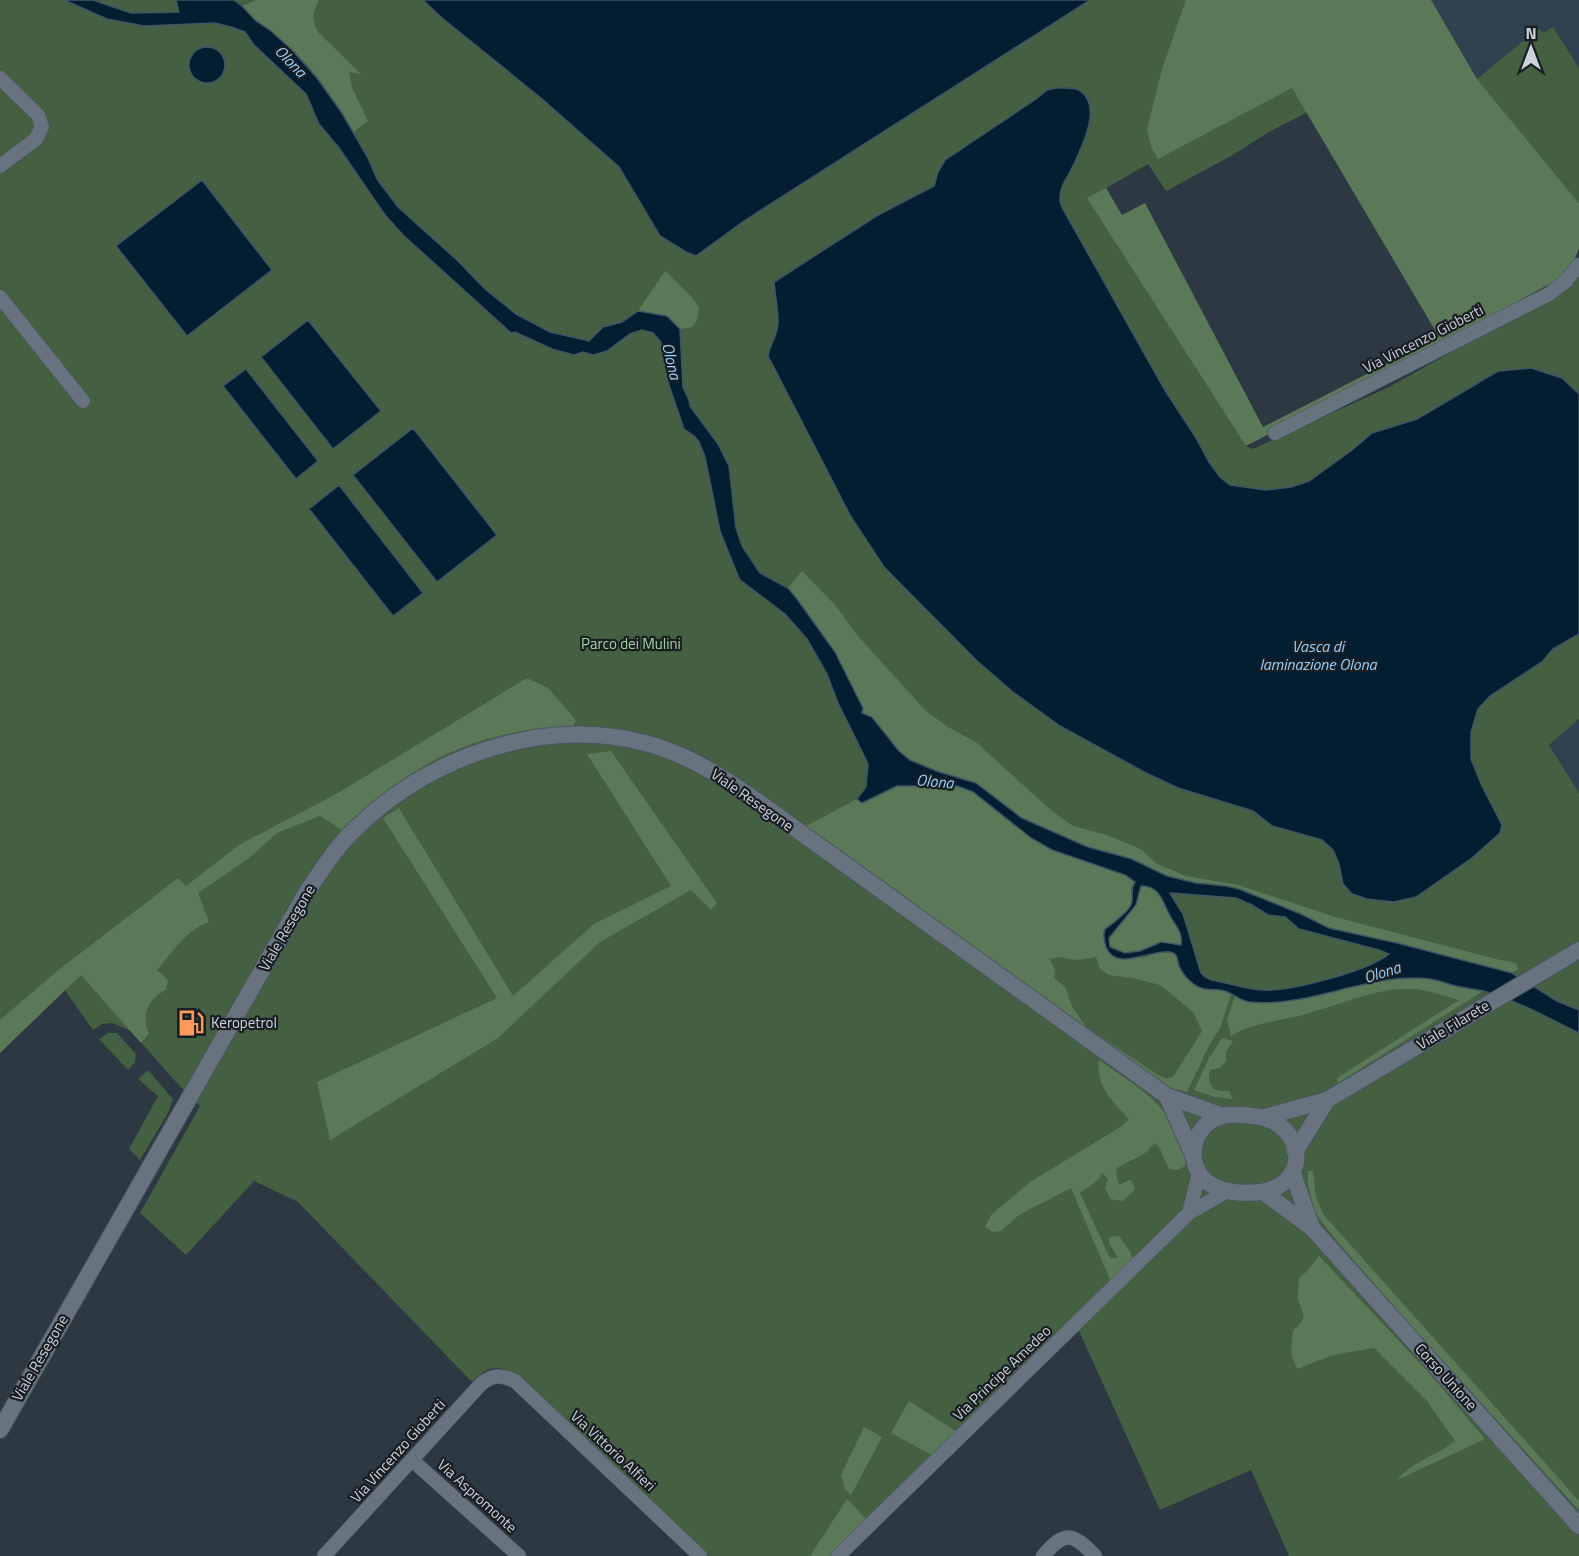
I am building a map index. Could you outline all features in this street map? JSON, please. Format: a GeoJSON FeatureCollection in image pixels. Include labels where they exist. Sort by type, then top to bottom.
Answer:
{"type":"FeatureCollection","features":[{"type":"Feature","properties":{"kind":"street"},"geometry":{"type":"LineString","coordinates":[[0,78],[38,115],[42,128],[36,139],[0,166]]}},
{"type":"Feature","properties":{"kind":"street","name":"Via Vincenzo Gioberti"},"geometry":{"type":"LineString","coordinates":[[1275,433],[1549,294],[1566,281],[1579,266]]}},
{"type":"Feature","properties":{"kind":"street"},"geometry":{"type":"LineString","coordinates":[[0,297],[83,401]]}},
{"type":"Feature","properties":{"kind":"street","name":"Viale Resegone"},"geometry":{"type":"LineString","coordinates":[[0,1430],[306,893],[348,836],[402,790],[461,759],[524,740],[585,735],[645,743],[692,761],[726,779],[1167,1096],[1223,1116]]}},
{"type":"Feature","properties":{"kind":"street","name":"Viale Filarete"},"geometry":{"type":"LineString","coordinates":[[1265,1117],[1327,1100],[1579,950]]}},
{"type":"Feature","properties":{"kind":"street"},"geometry":{"type":"LineString","coordinates":[[1167,1096],[1199,1173],[1207,1182],[1226,1191],[1263,1191],[1282,1185],[1293,1174],[1295,1165],[1292,1139],[1284,1130],[1265,1117],[1223,1116],[1213,1120],[1199,1133],[1193,1156]]}},
{"type":"Feature","properties":{"kind":"street","name":"Viale Filarete"},"geometry":{"type":"LineString","coordinates":[[1295,1152],[1327,1100]]}},
{"type":"Feature","properties":{"kind":"street"},"geometry":{"type":"LineString","coordinates":[[1189,1213],[1199,1173]]}},
{"type":"Feature","properties":{"kind":"street","name":"Corso Unione"},"geometry":{"type":"LineString","coordinates":[[1293,1174],[1312,1228]]}},
{"type":"Feature","properties":{"kind":"street","name":"Via Principe Amedeo"},"geometry":{"type":"LineString","coordinates":[[838,1556],[1189,1213],[1226,1191]]}},
{"type":"Feature","properties":{"kind":"street","name":"Corso Unione"},"geometry":{"type":"LineString","coordinates":[[1263,1191],[1312,1228],[1579,1526]]}},
{"type":"Feature","properties":{"kind":"street","name":"Via Vincenzo Gioberti"},"geometry":{"type":"LineString","coordinates":[[324,1556],[481,1384],[489,1377],[500,1375]]}},
{"type":"Feature","properties":{"kind":"street","name":"Via Vittorio Alfieri"},"geometry":{"type":"LineString","coordinates":[[500,1375],[515,1381],[700,1556]]}},
{"type":"Feature","properties":{"kind":"street","name":"Via Aspromonte"},"geometry":{"type":"LineString","coordinates":[[412,1460],[519,1556]]}},
{"type":"Feature","properties":{"kind":"street"},"geometry":{"type":"LineString","coordinates":[[1043,1556],[1058,1541],[1065,1538],[1080,1540],[1095,1556]]}},
{"type":"Feature","properties":{"kind":"shaded area"},"geometry":{"type":"Polygon","coordinates":[[[1431,0],[1579,0],[1579,68],[1553,27],[1543,33],[1540,29],[1534,32],[1477,79],[1431,0]]]}},
{"type":"Feature","properties":{"kind":"shaded area"},"geometry":{"type":"Polygon","coordinates":[[[1579,719],[1579,793],[1549,745],[1579,719]]]}},
{"type":"Feature","properties":{"kind":"green space","name":"Parco dei Mulini"},"geometry":{"type":"Polygon","coordinates":[[[0,0],[1409,0],[1439,44],[1269,132],[1231,156],[1166,191],[1148,164],[1096,194],[1246,446],[1253,449],[1389,387],[1561,291],[1579,274],[1579,719],[1549,745],[1579,793],[1579,1556],[1289,1556],[1251,1470],[1160,1510],[1080,1333],[1069,1322],[830,1556],[703,1556],[519,1375],[494,1368],[484,1372],[472,1382],[298,1202],[254,1181],[186,1255],[140,1213],[200,1106],[131,1031],[112,1023],[102,1024],[93,1030],[64,989],[0,1035],[0,0]]]}},
{"type":"Feature","properties":{"kind":"green space"},"geometry":{"type":"Polygon","coordinates":[[[256,0],[319,0],[315,9],[314,23],[318,32],[361,74],[349,72],[352,88],[368,121],[352,133],[333,100],[308,66],[242,6],[256,0]]]}},
{"type":"Feature","properties":{"kind":"green space"},"geometry":{"type":"Polygon","coordinates":[[[1186,0],[1431,0],[1477,79],[1579,203],[1579,249],[1568,274],[1402,365],[1246,446],[1087,198],[1106,188],[1122,215],[1145,203],[1263,427],[1439,337],[1292,88],[1158,159],[1151,146],[1147,130],[1162,69],[1186,0]]]}},
{"type":"Feature","properties":{"kind":"green space"},"geometry":{"type":"Polygon","coordinates":[[[1553,27],[1579,68],[1579,203],[1477,79],[1534,32],[1540,29],[1543,33],[1553,27]]]}},
{"type":"Feature","properties":{"kind":"green space"},"geometry":{"type":"Polygon","coordinates":[[[665,271],[699,307],[697,320],[692,327],[680,329],[667,316],[638,311],[665,271]]]}},
{"type":"Feature","properties":{"kind":"green space"},"geometry":{"type":"Polygon","coordinates":[[[802,571],[836,606],[857,635],[926,711],[948,727],[977,743],[1053,812],[1073,826],[1107,835],[1131,845],[1142,850],[1157,864],[1186,876],[1238,885],[1335,917],[1516,963],[1518,969],[1512,973],[1329,928],[1301,914],[1226,886],[1196,883],[1167,876],[1132,859],[1088,847],[1022,818],[976,783],[910,760],[899,752],[872,717],[862,713],[863,708],[835,652],[788,588],[802,571]]]}},
{"type":"Feature","properties":{"kind":"green space"},"geometry":{"type":"Polygon","coordinates":[[[527,678],[548,688],[576,720],[573,726],[505,735],[447,754],[395,785],[342,830],[320,816],[277,833],[249,858],[198,893],[209,922],[187,936],[157,970],[168,980],[166,990],[154,998],[147,1009],[146,1021],[149,1034],[141,1043],[81,975],[0,1053],[0,1020],[56,972],[178,878],[186,886],[239,845],[338,793],[527,678]]]}},
{"type":"Feature","properties":{"kind":"green space"},"geometry":{"type":"Polygon","coordinates":[[[611,751],[717,903],[711,910],[691,890],[600,942],[498,1038],[330,1140],[317,1082],[497,998],[383,818],[399,808],[513,996],[594,924],[671,886],[587,754],[611,751]]]}},
{"type":"Feature","properties":{"kind":"green space"},"geometry":{"type":"Polygon","coordinates":[[[897,786],[957,786],[973,792],[1031,838],[1052,850],[1107,868],[1135,882],[1131,888],[1132,905],[1103,932],[1108,952],[1143,958],[1160,952],[1174,953],[1177,955],[1178,966],[1195,985],[1224,991],[1231,995],[1220,1028],[1187,1092],[1171,1088],[1104,1043],[804,827],[857,799],[859,802],[897,786]],[[1062,957],[1050,959],[1055,970],[1054,978],[1065,987],[1073,1008],[1086,1027],[1158,1075],[1167,1079],[1173,1077],[1202,1031],[1193,1012],[1160,985],[1109,975],[1100,969],[1096,957],[1079,960],[1062,957]]]}},
{"type":"Feature","properties":{"kind":"green space"},"geometry":{"type":"Polygon","coordinates":[[[1141,886],[1152,888],[1159,895],[1180,932],[1181,945],[1161,942],[1140,951],[1125,953],[1110,947],[1109,938],[1136,905],[1141,886]]]}},
{"type":"Feature","properties":{"kind":"green space"},"geometry":{"type":"Polygon","coordinates":[[[1400,977],[1432,979],[1483,991],[1338,1083],[1337,1078],[1459,1000],[1414,989],[1386,991],[1258,1025],[1231,1036],[1227,1020],[1235,996],[1251,1002],[1273,1002],[1305,998],[1400,977]]]}},
{"type":"Feature","properties":{"kind":"green space"},"geometry":{"type":"Polygon","coordinates":[[[108,1033],[117,1033],[136,1054],[135,1062],[128,1070],[99,1039],[108,1033]]]}},
{"type":"Feature","properties":{"kind":"green space"},"geometry":{"type":"Polygon","coordinates":[[[1222,1038],[1233,1041],[1226,1052],[1226,1061],[1220,1068],[1210,1070],[1209,1080],[1213,1089],[1229,1091],[1233,1099],[1215,1097],[1194,1090],[1209,1058],[1222,1038]]]}},
{"type":"Feature","properties":{"kind":"green space"},"geometry":{"type":"Polygon","coordinates":[[[1099,1060],[1139,1088],[1157,1104],[1176,1129],[1186,1158],[1185,1166],[1177,1170],[1169,1169],[1155,1143],[1145,1153],[1117,1168],[1119,1185],[1129,1180],[1132,1181],[1135,1190],[1123,1201],[1110,1199],[1105,1188],[1108,1179],[1102,1173],[1098,1180],[1080,1193],[1110,1258],[1118,1258],[1109,1243],[1110,1237],[1119,1236],[1133,1260],[1111,1282],[1071,1188],[1019,1215],[1001,1231],[993,1232],[985,1227],[991,1215],[1030,1182],[1122,1126],[1129,1119],[1106,1092],[1098,1069],[1099,1060]]]}},
{"type":"Feature","properties":{"kind":"green space"},"geometry":{"type":"Polygon","coordinates":[[[148,1070],[173,1099],[168,1113],[140,1160],[129,1149],[158,1096],[138,1079],[148,1070]]]}},
{"type":"Feature","properties":{"kind":"green space"},"geometry":{"type":"Polygon","coordinates":[[[1308,1171],[1313,1171],[1316,1197],[1323,1214],[1579,1501],[1579,1510],[1418,1334],[1337,1241],[1313,1207],[1308,1185],[1308,1171]]]}},
{"type":"Feature","properties":{"kind":"green space"},"geometry":{"type":"Polygon","coordinates":[[[1319,1256],[1430,1374],[1485,1439],[1397,1480],[1417,1463],[1455,1441],[1426,1400],[1374,1348],[1333,1355],[1297,1369],[1291,1353],[1293,1330],[1303,1319],[1298,1297],[1299,1278],[1319,1256]]]}},
{"type":"Feature","properties":{"kind":"green space"},"geometry":{"type":"Polygon","coordinates":[[[909,1401],[957,1432],[934,1456],[891,1433],[909,1401]]]}},
{"type":"Feature","properties":{"kind":"green space"},"geometry":{"type":"Polygon","coordinates":[[[864,1427],[882,1437],[851,1495],[845,1489],[841,1475],[864,1427]]]}},
{"type":"Feature","properties":{"kind":"green space"},"geometry":{"type":"Polygon","coordinates":[[[847,1499],[867,1520],[830,1556],[810,1556],[847,1499]]]}},
{"type":"Feature","properties":{"kind":"water","name":"Olona"},"geometry":{"type":"Polygon","coordinates":[[[64,0],[93,0],[131,13],[179,12],[176,0],[234,0],[291,49],[317,78],[342,113],[368,158],[377,179],[398,207],[457,260],[485,289],[516,314],[550,332],[589,341],[603,327],[622,322],[638,311],[667,316],[680,329],[683,387],[690,406],[718,444],[729,466],[736,528],[742,546],[760,573],[788,588],[797,599],[835,652],[863,708],[862,713],[872,717],[899,751],[910,760],[976,783],[1022,818],[1088,847],[1132,859],[1167,876],[1239,889],[1329,928],[1512,973],[1557,1001],[1579,1010],[1579,1033],[1508,999],[1430,979],[1384,980],[1317,996],[1273,1002],[1250,1002],[1225,991],[1198,987],[1184,975],[1173,953],[1157,953],[1127,959],[1111,955],[1106,947],[1105,929],[1121,917],[1132,901],[1132,889],[1135,882],[1125,875],[1052,850],[1031,838],[973,792],[957,786],[897,786],[862,803],[857,799],[866,787],[868,764],[838,703],[827,674],[807,639],[785,614],[740,580],[720,531],[705,457],[699,442],[684,429],[669,385],[664,349],[653,333],[642,330],[630,334],[607,351],[593,355],[583,352],[574,355],[552,349],[515,332],[511,333],[403,235],[385,215],[339,148],[319,124],[306,94],[254,45],[245,32],[215,23],[144,26],[107,19],[64,0]],[[1141,886],[1136,905],[1109,938],[1110,947],[1125,953],[1140,951],[1161,942],[1181,945],[1180,932],[1159,895],[1152,888],[1141,886]],[[1170,893],[1183,914],[1201,973],[1212,980],[1258,990],[1290,988],[1365,967],[1389,954],[1299,929],[1285,917],[1268,915],[1236,898],[1170,893]]]}},
{"type":"Feature","properties":{"kind":"water"},"geometry":{"type":"Polygon","coordinates":[[[423,0],[1090,0],[744,221],[696,256],[660,236],[619,167],[542,99],[423,0]]]}},
{"type":"Feature","properties":{"kind":"water"},"geometry":{"type":"Polygon","coordinates":[[[207,47],[220,52],[225,65],[220,78],[207,83],[194,78],[189,65],[194,52],[207,47]]]}},
{"type":"Feature","properties":{"kind":"water","name":"Vasca di laminazione Olona"},"geometry":{"type":"Polygon","coordinates":[[[1056,88],[1079,90],[1086,97],[1090,106],[1085,139],[1061,190],[1062,206],[1166,392],[1209,462],[1220,477],[1230,485],[1266,490],[1291,487],[1309,481],[1372,433],[1417,419],[1498,371],[1531,368],[1562,378],[1579,394],[1579,634],[1553,649],[1542,662],[1490,696],[1478,709],[1471,732],[1471,759],[1502,825],[1500,833],[1472,858],[1416,897],[1394,902],[1367,899],[1352,894],[1343,884],[1339,864],[1333,850],[1322,840],[1272,826],[1253,811],[1178,788],[1146,773],[1060,726],[1013,692],[977,661],[884,567],[851,517],[768,356],[778,327],[774,282],[878,215],[934,186],[945,160],[1047,90],[1056,88]]]}},
{"type":"Feature","properties":{"kind":"water"},"geometry":{"type":"Polygon","coordinates":[[[202,180],[272,270],[187,336],[116,246],[202,180]]]}},
{"type":"Feature","properties":{"kind":"water"},"geometry":{"type":"Polygon","coordinates":[[[308,320],[381,411],[333,449],[261,357],[308,320]]]}},
{"type":"Feature","properties":{"kind":"water"},"geometry":{"type":"Polygon","coordinates":[[[246,369],[318,461],[296,479],[223,386],[246,369]]]}},
{"type":"Feature","properties":{"kind":"water"},"geometry":{"type":"Polygon","coordinates":[[[413,428],[497,535],[437,582],[353,475],[413,428]]]}},
{"type":"Feature","properties":{"kind":"water"},"geometry":{"type":"Polygon","coordinates":[[[339,485],[423,593],[393,616],[309,509],[339,485]]]}},
{"type":"Feature","properties":{"kind":"place","name":"Keropetrol"},"geometry":{"type":"Point","coordinates":[191,1023]}}]}
